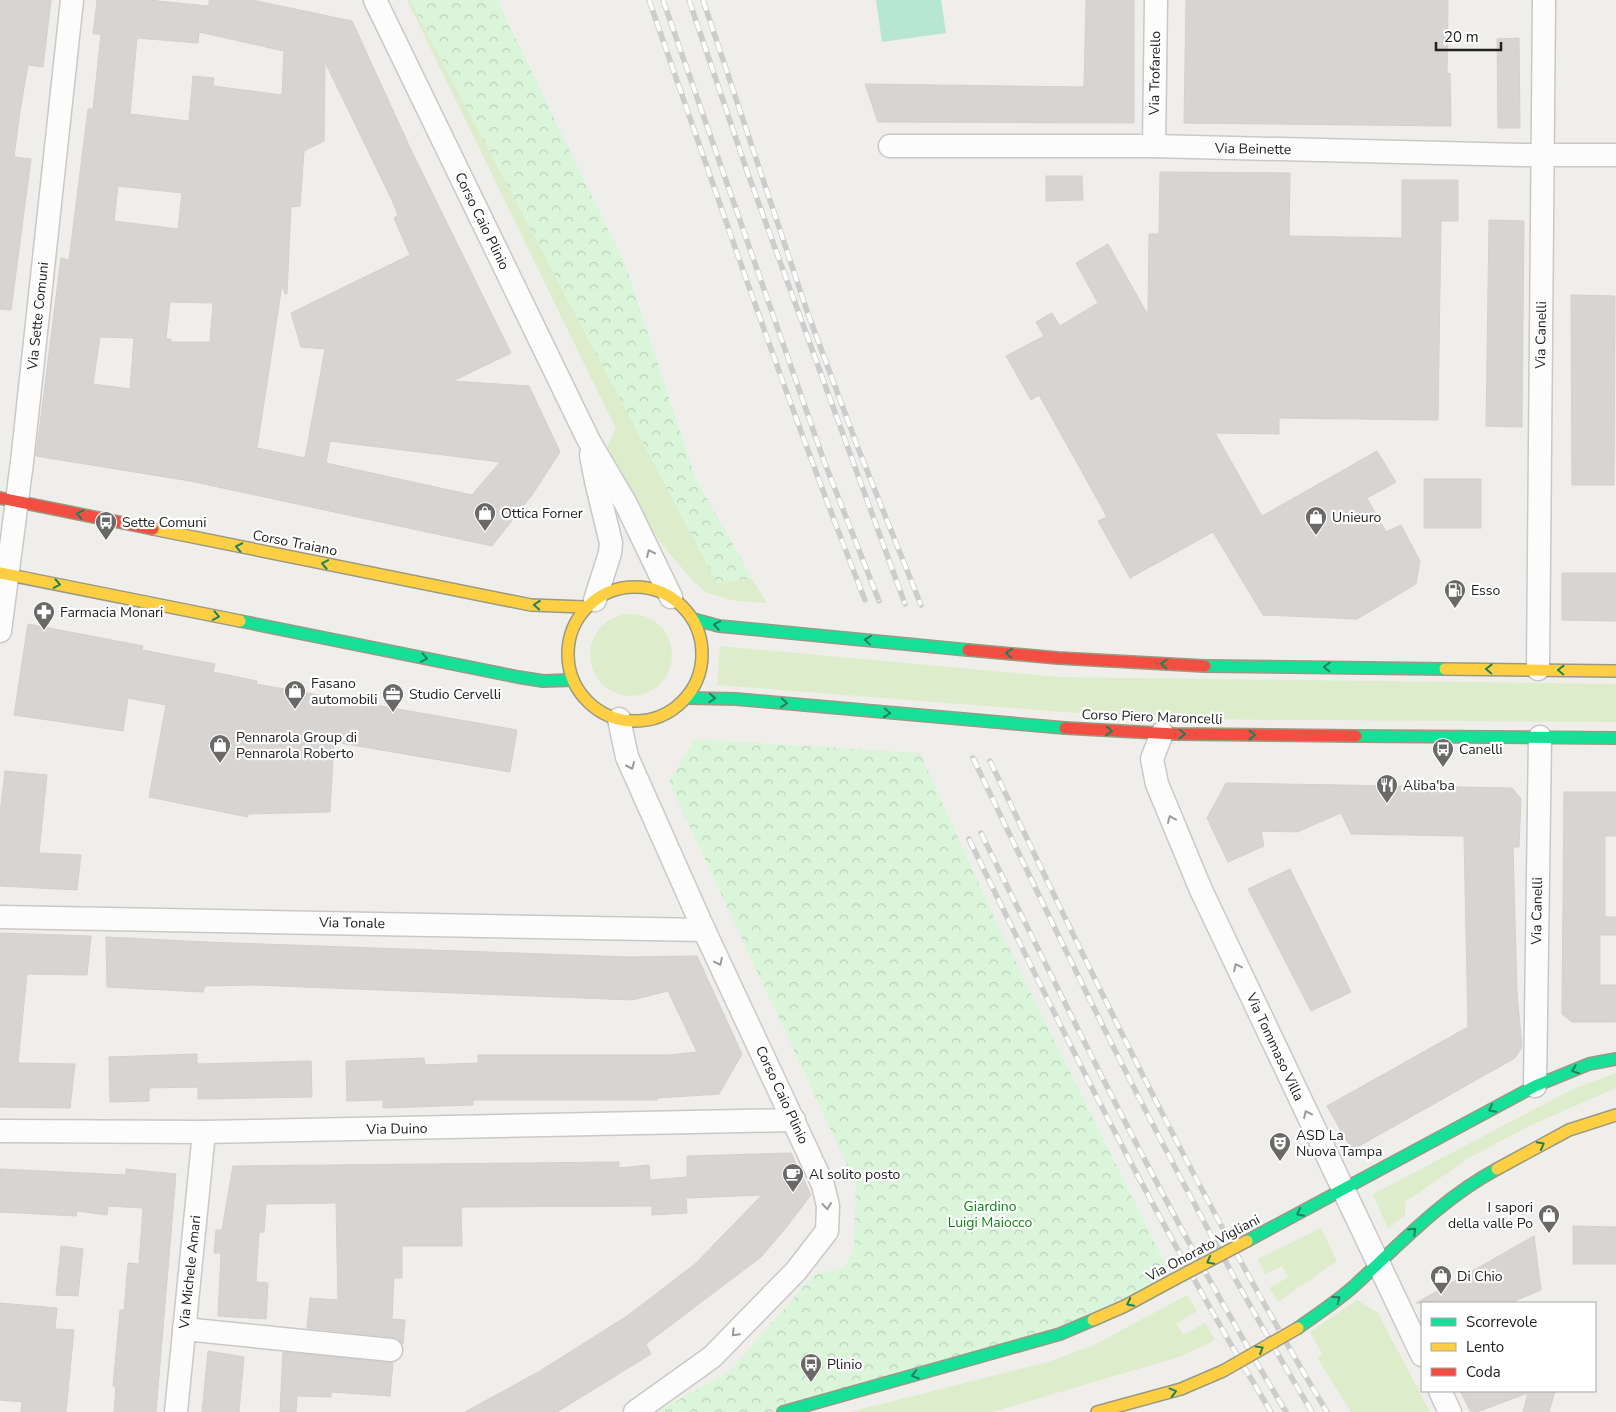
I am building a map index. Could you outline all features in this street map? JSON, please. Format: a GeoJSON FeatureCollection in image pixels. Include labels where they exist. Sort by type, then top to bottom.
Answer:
{"type":"FeatureCollection","features":[{"type":"Feature","properties":{"kind":"main road","name":"Corso Traiano"},"geometry":{"type":"LineString","coordinates":[[8,499],[531,605],[590,603]]}},
{"type":"Feature","properties":{"kind":"main road"},"geometry":{"type":"LineString","coordinates":[[4,574],[518,677],[543,681],[573,680]]}},
{"type":"Feature","properties":{"kind":"main road"},"geometry":{"type":"LineString","coordinates":[[638,587],[670,597],[693,619],[700,637],[702,654],[700,669],[688,698],[676,708],[659,716],[640,720],[619,719],[603,715],[589,707],[579,694],[569,664],[571,637],[575,624],[590,603],[603,594],[638,587]]}},
{"type":"Feature","properties":{"kind":"main road"},"geometry":{"type":"LineString","coordinates":[[693,619],[719,626],[1058,658],[1213,666],[1616,671]]}},
{"type":"Feature","properties":{"kind":"main road","name":"Corso Piero Maroncelli"},"geometry":{"type":"LineString","coordinates":[[688,698],[736,699],[1060,728],[1162,733],[1616,738]]}},
{"type":"Feature","properties":{"kind":"main road","name":"Via Onorato Vigliani"},"geometry":{"type":"LineString","coordinates":[[783,1412],[1060,1334],[1125,1306],[1535,1086],[1589,1064],[1616,1059]]}},
{"type":"Feature","properties":{"kind":"main road"},"geometry":{"type":"LineString","coordinates":[[1097,1412],[1181,1389],[1223,1370],[1298,1328],[1351,1289],[1435,1210],[1471,1183],[1569,1130],[1616,1115]]}},
{"type":"Feature","properties":{"kind":"street","name":"Via Sette Comuni"},"geometry":{"type":"LineString","coordinates":[[0,631],[8,499],[72,0]]}},
{"type":"Feature","properties":{"kind":"street","name":"Corso Caio Plinio"},"geometry":{"type":"LineString","coordinates":[[376,0],[589,441],[626,504],[670,597]]}},
{"type":"Feature","properties":{"kind":"street","name":"Via Trofarello"},"geometry":{"type":"LineString","coordinates":[[1154,146],[1156,0]]}},
{"type":"Feature","properties":{"kind":"street","name":"Via Canelli"},"geometry":{"type":"LineString","coordinates":[[1538,670],[1544,0]]}},
{"type":"Feature","properties":{"kind":"street","name":"Via Beinette"},"geometry":{"type":"LineString","coordinates":[[890,146],[1154,146],[1543,156],[1616,155]]}},
{"type":"Feature","properties":{"kind":"street","name":"Corso Caio Plinio"},"geometry":{"type":"LineString","coordinates":[[589,441],[596,481],[611,542],[610,553],[590,603]]}},
{"type":"Feature","properties":{"kind":"street","name":"Corso Caio Plinio"},"geometry":{"type":"LineString","coordinates":[[619,719],[627,757],[704,930],[794,1120],[822,1185],[828,1206],[826,1231],[796,1271],[712,1357],[635,1412]]}},
{"type":"Feature","properties":{"kind":"street","name":"Via Tommaso Villa"},"geometry":{"type":"LineString","coordinates":[[1162,733],[1152,759],[1157,784],[1201,890],[1421,1353]]}},
{"type":"Feature","properties":{"kind":"street","name":"Via Canelli"},"geometry":{"type":"LineString","coordinates":[[1535,1086],[1540,737]]}},
{"type":"Feature","properties":{"kind":"street","name":"Via Tonale"},"geometry":{"type":"LineString","coordinates":[[0,917],[704,930]]}},
{"type":"Feature","properties":{"kind":"street","name":"Via Duino"},"geometry":{"type":"LineString","coordinates":[[0,1131],[204,1132],[794,1120]]}},
{"type":"Feature","properties":{"kind":"street","name":"Via Michele Amari"},"geometry":{"type":"LineString","coordinates":[[176,1412],[204,1132]]}},
{"type":"Feature","properties":{"kind":"street"},"geometry":{"type":"LineString","coordinates":[[184,1329],[391,1350]]}},
{"type":"Feature","properties":{"kind":"street"},"geometry":{"type":"LineString","coordinates":[[1440,1392],[1450,1412]]}},
{"type":"Feature","properties":{"kind":"green space"},"geometry":{"type":"Polygon","coordinates":[[[407,0],[410,0],[717,583],[752,579],[767,603],[736,601],[707,593],[694,582],[659,541],[607,446],[616,429],[407,0]]]}},
{"type":"Feature","properties":{"kind":"green space"},"geometry":{"type":"Polygon","coordinates":[[[410,0],[497,0],[626,267],[695,477],[752,579],[717,583],[410,0]]]}},
{"type":"Feature","properties":{"kind":"green space"},"geometry":{"type":"Polygon","coordinates":[[[876,0],[941,0],[946,33],[882,42],[876,0]]]}},
{"type":"Feature","properties":{"kind":"green space"},"geometry":{"type":"Polygon","coordinates":[[[631,614],[647,617],[660,626],[669,639],[672,655],[669,671],[660,684],[647,693],[631,696],[615,693],[602,684],[593,671],[590,655],[593,639],[602,626],[615,617],[631,614]]]}},
{"type":"Feature","properties":{"kind":"green space"},"geometry":{"type":"Polygon","coordinates":[[[720,646],[1059,677],[1616,684],[1616,722],[1154,719],[717,685],[720,646]]]}},
{"type":"Feature","properties":{"kind":"green space","name":"Giardino Luigi Maiocco"},"geometry":{"type":"Polygon","coordinates":[[[695,739],[920,753],[999,928],[1173,1280],[1125,1306],[783,1412],[657,1412],[729,1372],[814,1275],[844,1267],[854,1249],[856,1184],[669,782],[695,739]]]}},
{"type":"Feature","properties":{"kind":"green space"},"geometry":{"type":"Polygon","coordinates":[[[1616,1073],[1616,1088],[1529,1126],[1469,1158],[1405,1202],[1405,1216],[1388,1229],[1373,1194],[1573,1089],[1616,1073]]]}},
{"type":"Feature","properties":{"kind":"green space"},"geometry":{"type":"Polygon","coordinates":[[[1321,1228],[1337,1261],[1278,1302],[1269,1288],[1288,1277],[1282,1266],[1265,1274],[1258,1259],[1321,1228]]]}},
{"type":"Feature","properties":{"kind":"green space"},"geometry":{"type":"Polygon","coordinates":[[[1187,1295],[1197,1311],[1176,1324],[1184,1335],[1205,1323],[1215,1340],[1182,1356],[992,1412],[850,1412],[1048,1362],[1094,1345],[1187,1295]]]}},
{"type":"Feature","properties":{"kind":"green space"},"geometry":{"type":"Polygon","coordinates":[[[1357,1300],[1378,1313],[1430,1412],[1351,1412],[1318,1359],[1322,1353],[1310,1332],[1357,1300]]]}},
{"type":"Feature","properties":{"kind":"building"},"geometry":{"type":"Polygon","coordinates":[[[0,0],[51,0],[43,67],[28,65],[14,157],[31,159],[11,310],[0,309],[0,0]]]}},
{"type":"Feature","properties":{"kind":"building"},"geometry":{"type":"Polygon","coordinates":[[[97,0],[148,0],[209,6],[209,0],[252,0],[352,21],[412,152],[511,353],[453,381],[529,386],[560,452],[532,495],[492,546],[190,481],[36,456],[61,258],[69,260],[88,109],[93,109],[101,34],[93,34],[97,0]],[[199,32],[198,43],[137,38],[130,114],[189,121],[193,76],[214,78],[213,86],[282,95],[284,51],[199,32]],[[325,62],[324,141],[304,151],[300,206],[291,207],[287,294],[285,294],[282,285],[257,448],[305,458],[325,349],[301,347],[291,313],[410,255],[394,218],[398,215],[391,198],[325,62]],[[118,186],[114,221],[178,229],[182,193],[118,186]],[[170,302],[166,339],[171,339],[170,342],[210,342],[213,303],[170,302]],[[100,337],[93,384],[130,389],[134,338],[100,337]],[[330,441],[326,463],[472,495],[500,462],[330,441]]]}},
{"type":"Feature","properties":{"kind":"building"},"geometry":{"type":"Polygon","coordinates":[[[1086,0],[1134,0],[1134,123],[878,122],[865,84],[1084,87],[1086,0]]]}},
{"type":"Feature","properties":{"kind":"building"},"geometry":{"type":"Polygon","coordinates":[[[1186,0],[1448,0],[1447,74],[1450,73],[1451,126],[1184,123],[1186,0]]]}},
{"type":"Feature","properties":{"kind":"building"},"geometry":{"type":"Polygon","coordinates":[[[1519,38],[1520,128],[1498,128],[1497,39],[1519,38]]]}},
{"type":"Feature","properties":{"kind":"building"},"geometry":{"type":"Polygon","coordinates":[[[1160,172],[1290,173],[1289,236],[1402,238],[1402,180],[1458,180],[1458,221],[1441,221],[1438,420],[1279,418],[1279,434],[1215,433],[1262,516],[1377,451],[1396,482],[1367,498],[1386,532],[1401,525],[1420,561],[1416,584],[1357,619],[1263,615],[1213,532],[1130,578],[1098,521],[1107,517],[1076,461],[1039,395],[1031,400],[1006,356],[1044,336],[1036,322],[1052,313],[1060,326],[1098,303],[1076,263],[1108,244],[1148,315],[1149,234],[1159,234],[1160,172]]]}},
{"type":"Feature","properties":{"kind":"building"},"geometry":{"type":"Polygon","coordinates":[[[1046,176],[1082,176],[1083,200],[1046,201],[1046,176]]]}},
{"type":"Feature","properties":{"kind":"building"},"geometry":{"type":"Polygon","coordinates":[[[1489,220],[1524,221],[1522,427],[1486,426],[1489,220]]]}},
{"type":"Feature","properties":{"kind":"building"},"geometry":{"type":"Polygon","coordinates":[[[1571,295],[1615,296],[1614,485],[1572,485],[1571,295]]]}},
{"type":"Feature","properties":{"kind":"building"},"geometry":{"type":"Polygon","coordinates":[[[1424,479],[1481,479],[1481,528],[1424,528],[1424,479]]]}},
{"type":"Feature","properties":{"kind":"building"},"geometry":{"type":"Polygon","coordinates":[[[1562,573],[1616,573],[1616,621],[1562,620],[1562,573]]]}},
{"type":"Feature","properties":{"kind":"building"},"geometry":{"type":"Polygon","coordinates":[[[28,624],[143,646],[142,650],[215,664],[213,672],[257,681],[256,684],[517,730],[510,772],[334,742],[330,812],[248,814],[248,817],[149,797],[166,705],[128,698],[123,731],[14,715],[28,624]]]}},
{"type":"Feature","properties":{"kind":"building"},"geometry":{"type":"Polygon","coordinates":[[[5,771],[47,775],[39,853],[81,855],[77,890],[0,886],[0,814],[5,771]]]}},
{"type":"Feature","properties":{"kind":"building"},"geometry":{"type":"Polygon","coordinates":[[[1226,783],[1512,788],[1521,799],[1519,847],[1513,847],[1517,993],[1522,1047],[1515,1058],[1352,1150],[1327,1106],[1468,1027],[1464,836],[1351,834],[1341,813],[1297,832],[1261,831],[1264,846],[1228,862],[1207,818],[1226,783]]]}},
{"type":"Feature","properties":{"kind":"building"},"geometry":{"type":"Polygon","coordinates":[[[1564,792],[1616,792],[1616,836],[1605,836],[1605,917],[1616,917],[1616,935],[1600,935],[1600,985],[1616,985],[1616,1022],[1572,1022],[1562,1014],[1564,792]]]}},
{"type":"Feature","properties":{"kind":"building"},"geometry":{"type":"Polygon","coordinates":[[[1290,869],[1351,992],[1311,1011],[1248,889],[1290,869]]]}},
{"type":"Feature","properties":{"kind":"building"},"geometry":{"type":"Polygon","coordinates":[[[0,933],[91,936],[87,975],[27,974],[18,1063],[75,1064],[70,1108],[0,1107],[0,933]]]}},
{"type":"Feature","properties":{"kind":"building"},"geometry":{"type":"Polygon","coordinates":[[[106,937],[629,957],[697,956],[742,1054],[719,1094],[657,1098],[657,1100],[473,1100],[473,1105],[383,1108],[383,1100],[347,1101],[346,1061],[424,1058],[425,1065],[478,1063],[478,1055],[670,1055],[697,1052],[668,991],[632,1000],[254,985],[205,986],[203,992],[107,987],[106,937]]]}},
{"type":"Feature","properties":{"kind":"building"},"geometry":{"type":"Polygon","coordinates":[[[197,1054],[197,1064],[311,1061],[312,1097],[198,1099],[198,1087],[149,1088],[149,1101],[110,1102],[109,1057],[197,1054]]]}},
{"type":"Feature","properties":{"kind":"building"},"geometry":{"type":"Polygon","coordinates":[[[791,1153],[811,1195],[761,1257],[646,1344],[651,1354],[557,1412],[465,1412],[540,1371],[627,1316],[695,1264],[762,1195],[686,1198],[687,1213],[652,1215],[652,1206],[461,1207],[462,1246],[402,1246],[402,1278],[394,1278],[392,1319],[405,1320],[403,1344],[392,1337],[307,1328],[310,1298],[338,1300],[336,1203],[266,1204],[264,1232],[259,1232],[256,1282],[268,1283],[266,1319],[218,1316],[221,1253],[214,1253],[216,1230],[222,1230],[233,1166],[619,1162],[619,1168],[649,1165],[650,1180],[687,1177],[687,1156],[791,1153]]]}},
{"type":"Feature","properties":{"kind":"building"},"geometry":{"type":"Polygon","coordinates":[[[0,1169],[126,1175],[126,1169],[176,1174],[156,1412],[114,1412],[116,1386],[113,1386],[120,1310],[124,1310],[128,1263],[139,1264],[143,1208],[108,1206],[107,1215],[77,1211],[76,1216],[0,1212],[0,1169]]]}},
{"type":"Feature","properties":{"kind":"building"},"geometry":{"type":"Polygon","coordinates":[[[1573,1226],[1616,1227],[1616,1264],[1573,1264],[1573,1226]]]}},
{"type":"Feature","properties":{"kind":"building"},"geometry":{"type":"Polygon","coordinates":[[[1534,1236],[1541,1290],[1512,1302],[1416,1303],[1534,1236]]]}},
{"type":"Feature","properties":{"kind":"building"},"geometry":{"type":"Polygon","coordinates":[[[61,1246],[83,1249],[78,1296],[56,1295],[61,1246]]]}},
{"type":"Feature","properties":{"kind":"building"},"geometry":{"type":"Polygon","coordinates":[[[0,1303],[57,1308],[55,1329],[74,1330],[66,1412],[21,1412],[22,1402],[0,1400],[0,1303]]]}},
{"type":"Feature","properties":{"kind":"building"},"geometry":{"type":"Polygon","coordinates":[[[208,1351],[244,1357],[239,1412],[202,1412],[208,1351]]]}},
{"type":"Feature","properties":{"kind":"building"},"geometry":{"type":"Polygon","coordinates":[[[283,1352],[393,1363],[390,1396],[331,1392],[331,1397],[297,1396],[296,1412],[280,1412],[283,1352]]]}},
{"type":"Feature","properties":{"kind":"building"},"geometry":{"type":"Polygon","coordinates":[[[1461,1392],[1555,1392],[1549,1412],[1523,1412],[1528,1393],[1477,1412],[1471,1412],[1461,1392]]]}},
{"type":"Feature","properties":{"kind":"railway"},"geometry":{"type":"LineString","coordinates":[[649,0],[781,376],[865,600]]}},
{"type":"Feature","properties":{"kind":"railway"},"geometry":{"type":"LineString","coordinates":[[663,0],[824,461],[879,601]]}},
{"type":"Feature","properties":{"kind":"railway"},"geometry":{"type":"LineString","coordinates":[[689,0],[748,174],[905,604]]}},
{"type":"Feature","properties":{"kind":"railway"},"geometry":{"type":"LineString","coordinates":[[703,0],[807,311],[858,448],[921,605]]}},
{"type":"Feature","properties":{"kind":"railway"},"geometry":{"type":"LineString","coordinates":[[973,758],[1093,1007],[1177,1171],[1220,1252],[1312,1412]]}},
{"type":"Feature","properties":{"kind":"railway"},"geometry":{"type":"LineString","coordinates":[[990,761],[1151,1091],[1236,1253],[1327,1412]]}},
{"type":"Feature","properties":{"kind":"railway"},"geometry":{"type":"LineString","coordinates":[[981,833],[1127,1126],[1204,1270],[1286,1412]]}},
{"type":"Feature","properties":{"kind":"railway"},"geometry":{"type":"LineString","coordinates":[[969,839],[1113,1129],[1190,1272],[1271,1412]]}},
{"type":"Feature","properties":{"kind":"traffic: fast"},"geometry":{"type":"LineString","coordinates":[[693,619],[719,626],[968,650]]}},
{"type":"Feature","properties":{"kind":"traffic: fast"},"geometry":{"type":"LineString","coordinates":[[240,621],[518,677],[543,681],[573,680]]}},
{"type":"Feature","properties":{"kind":"traffic: fast"},"geometry":{"type":"LineString","coordinates":[[1205,666],[1445,669]]}},
{"type":"Feature","properties":{"kind":"traffic: fast"},"geometry":{"type":"LineString","coordinates":[[688,698],[736,699],[1065,728]]}},
{"type":"Feature","properties":{"kind":"traffic: fast"},"geometry":{"type":"LineString","coordinates":[[1356,736],[1616,738]]}},
{"type":"Feature","properties":{"kind":"traffic: fast"},"geometry":{"type":"LineString","coordinates":[[1247,1241],[1535,1086],[1589,1064],[1616,1059]]}},
{"type":"Feature","properties":{"kind":"traffic: fast"},"geometry":{"type":"LineString","coordinates":[[1298,1328],[1346,1293],[1439,1208],[1457,1194],[1497,1169]]}},
{"type":"Feature","properties":{"kind":"traffic: fast"},"geometry":{"type":"LineString","coordinates":[[783,1412],[1060,1334],[1093,1320]]}},
{"type":"Feature","properties":{"kind":"traffic: slow"},"geometry":{"type":"LineString","coordinates":[[153,529],[531,605],[585,607]]}},
{"type":"Feature","properties":{"kind":"traffic: slow"},"geometry":{"type":"LineString","coordinates":[[0,573],[240,621]]}},
{"type":"Feature","properties":{"kind":"traffic: slow"},"geometry":{"type":"LineString","coordinates":[[635,587],[661,592],[672,598],[682,607],[691,617],[697,628],[702,654],[697,680],[691,691],[682,701],[672,710],[661,716],[635,721],[609,716],[598,710],[588,701],[579,691],[573,680],[568,654],[573,628],[579,617],[588,607],[598,598],[609,592],[635,587]]}},
{"type":"Feature","properties":{"kind":"traffic: slow"},"geometry":{"type":"LineString","coordinates":[[1445,669],[1616,671]]}},
{"type":"Feature","properties":{"kind":"traffic: slow"},"geometry":{"type":"LineString","coordinates":[[1497,1169],[1569,1130],[1616,1115]]}},
{"type":"Feature","properties":{"kind":"traffic: slow"},"geometry":{"type":"LineString","coordinates":[[1173,1280],[1247,1241]]}},
{"type":"Feature","properties":{"kind":"traffic: slow"},"geometry":{"type":"LineString","coordinates":[[1093,1320],[1125,1306],[1173,1280]]}},
{"type":"Feature","properties":{"kind":"traffic: slow"},"geometry":{"type":"LineString","coordinates":[[1223,1371],[1298,1328]]}},
{"type":"Feature","properties":{"kind":"traffic: slow"},"geometry":{"type":"LineString","coordinates":[[1097,1412],[1181,1389],[1223,1371]]}},
{"type":"Feature","properties":{"kind":"traffic: jam"},"geometry":{"type":"LineString","coordinates":[[0,498],[153,529]]}},
{"type":"Feature","properties":{"kind":"traffic: jam"},"geometry":{"type":"LineString","coordinates":[[968,650],[1058,658],[1205,666]]}},
{"type":"Feature","properties":{"kind":"traffic: jam"},"geometry":{"type":"LineString","coordinates":[[1065,728],[1175,734],[1356,736]]}},
{"type":"Feature","properties":{"kind":"place","name":"Ottica Forner"},"geometry":{"type":"Point","coordinates":[485,532]}},
{"type":"Feature","properties":{"kind":"place","name":"Unieuro"},"geometry":{"type":"Point","coordinates":[1316,536]}},
{"type":"Feature","properties":{"kind":"place","name":"Sette Comuni"},"geometry":{"type":"Point","coordinates":[106,541]}},
{"type":"Feature","properties":{"kind":"place","name":"Esso"},"geometry":{"type":"Point","coordinates":[1455,609]}},
{"type":"Feature","properties":{"kind":"place","name":"Farmacia Monari"},"geometry":{"type":"Point","coordinates":[44,631]}},
{"type":"Feature","properties":{"kind":"place","name":"Fasano automobili"},"geometry":{"type":"Point","coordinates":[295,710]}},
{"type":"Feature","properties":{"kind":"place","name":"Studio Cervelli"},"geometry":{"type":"Point","coordinates":[393,713]}},
{"type":"Feature","properties":{"kind":"place","name":"Pennarola Group di Pennarola Roberto"},"geometry":{"type":"Point","coordinates":[220,764]}},
{"type":"Feature","properties":{"kind":"place","name":"Canelli"},"geometry":{"type":"Point","coordinates":[1443,768]}},
{"type":"Feature","properties":{"kind":"place","name":"Aliba'ba"},"geometry":{"type":"Point","coordinates":[1387,804]}},
{"type":"Feature","properties":{"kind":"place","name":"ASD La Nuova Tampa"},"geometry":{"type":"Point","coordinates":[1280,1162]}},
{"type":"Feature","properties":{"kind":"place","name":"Al solito posto"},"geometry":{"type":"Point","coordinates":[793,1193]}},
{"type":"Feature","properties":{"kind":"place","name":"I sapori della valle Po"},"geometry":{"type":"Point","coordinates":[1549,1234]}},
{"type":"Feature","properties":{"kind":"place","name":"Di Chio"},"geometry":{"type":"Point","coordinates":[1441,1295]}},
{"type":"Feature","properties":{"kind":"place","name":"Plinio"},"geometry":{"type":"Point","coordinates":[811,1383]}}]}
